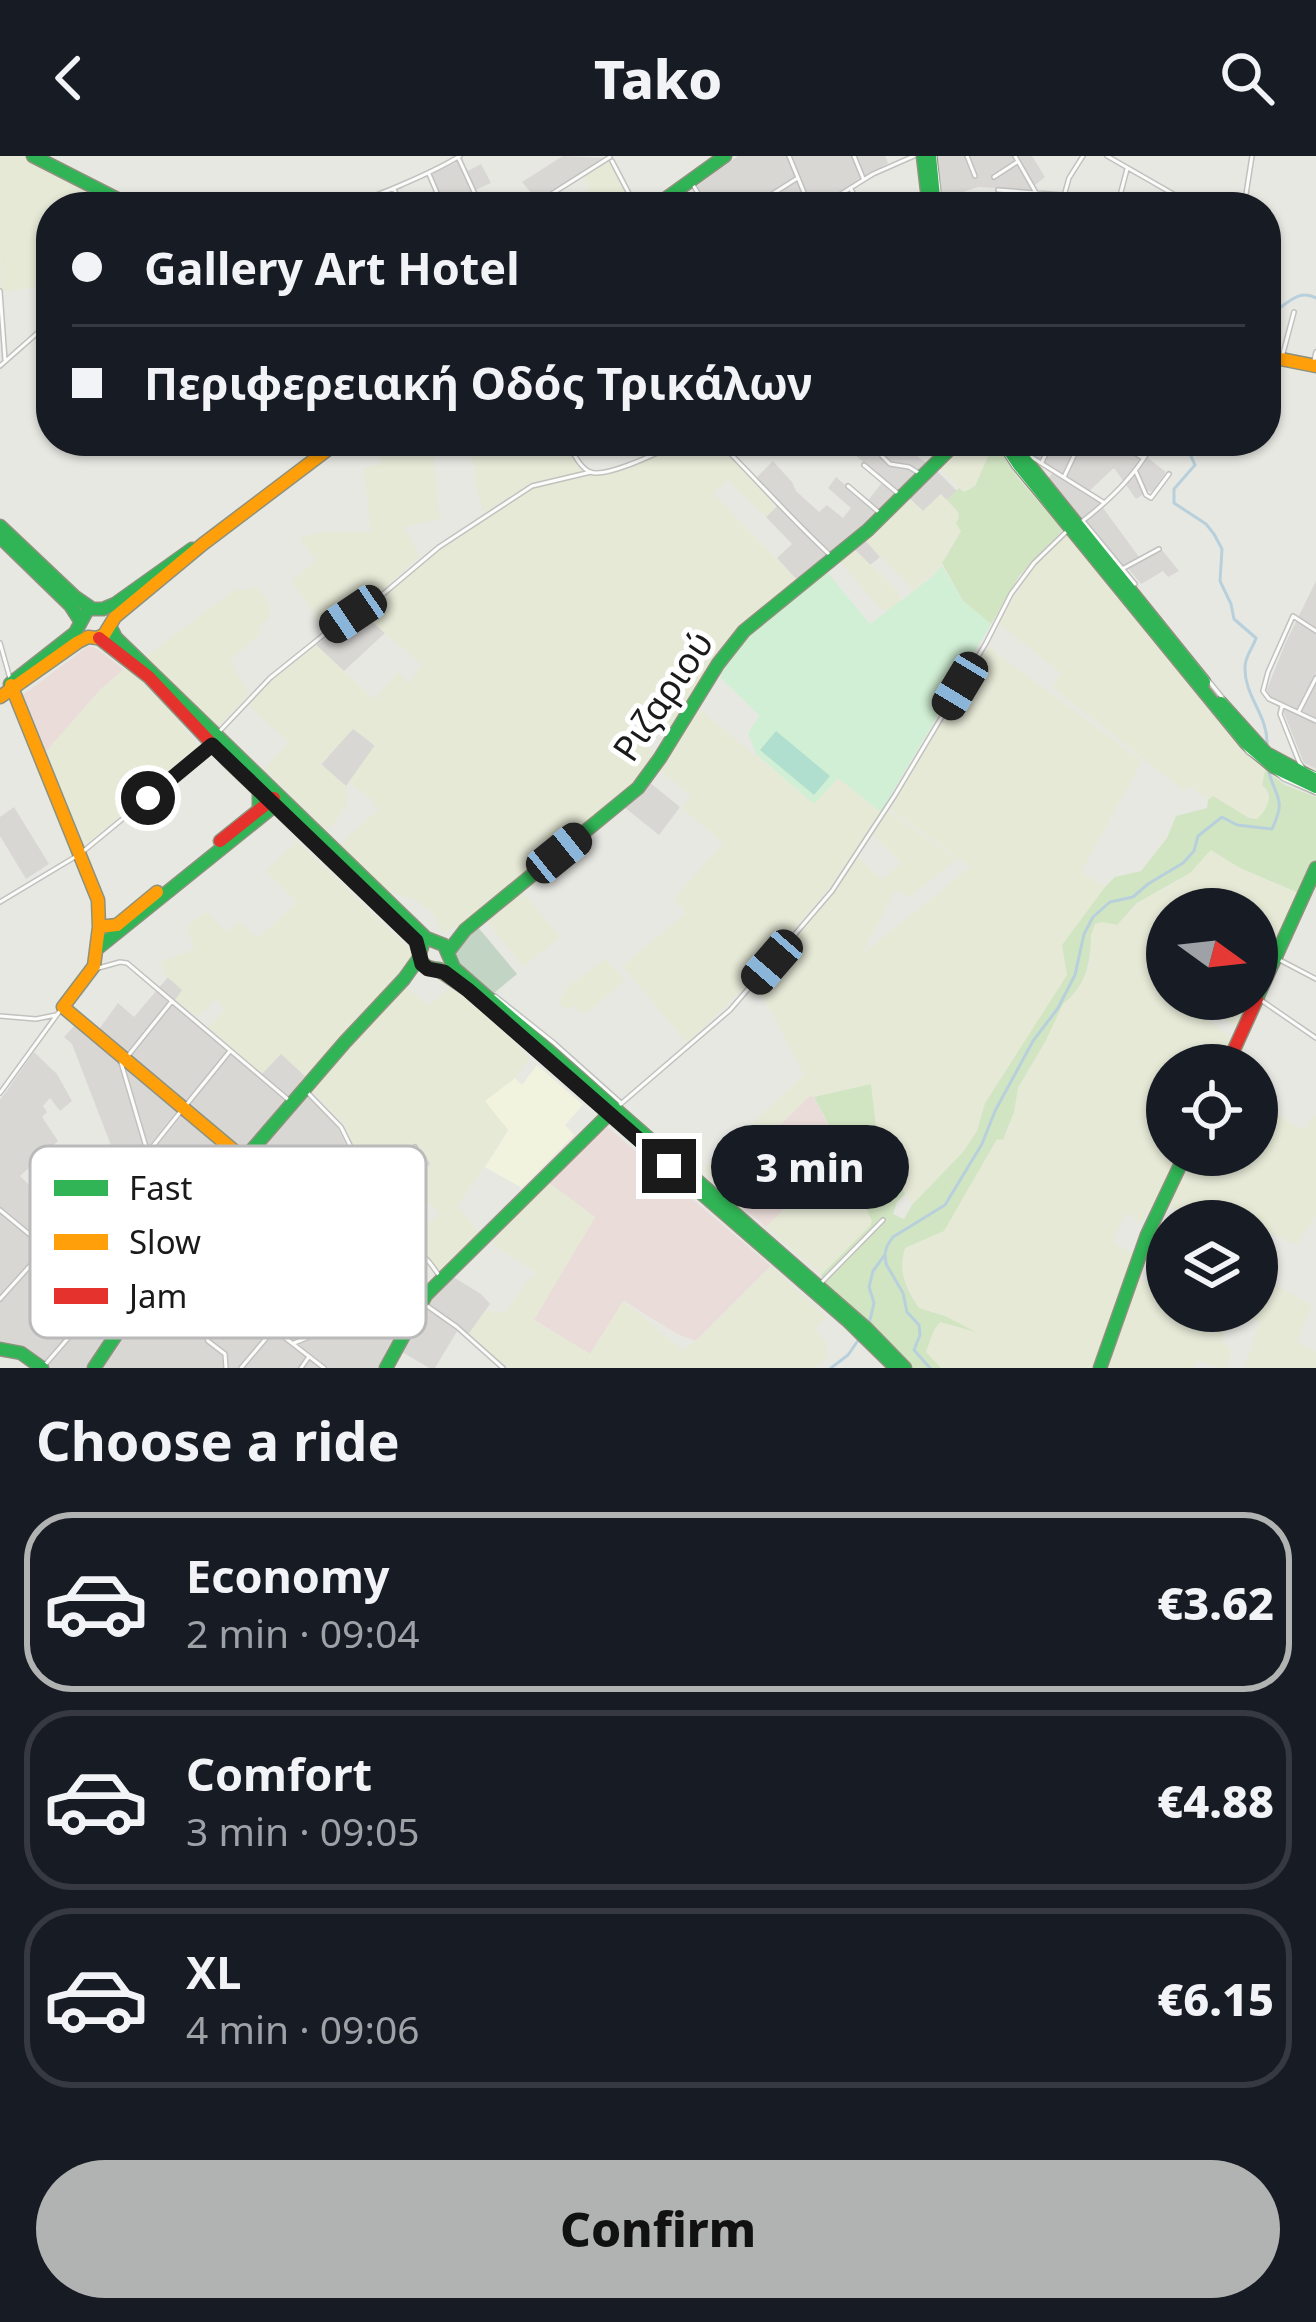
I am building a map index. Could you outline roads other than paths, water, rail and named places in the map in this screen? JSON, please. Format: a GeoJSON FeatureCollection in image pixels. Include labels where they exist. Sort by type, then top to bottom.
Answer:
{"type":"FeatureCollection","features":[{"type":"Feature","properties":{"kind":"main road"},"geometry":{"type":"LineString","coordinates":[[33,156],[104,192]]}},
{"type":"Feature","properties":{"kind":"main road"},"geometry":{"type":"LineString","coordinates":[[674,192],[725,156]]}},
{"type":"Feature","properties":{"kind":"main road"},"geometry":{"type":"LineString","coordinates":[[929,156],[933,192]]}},
{"type":"Feature","properties":{"kind":"main road"},"geometry":{"type":"LineString","coordinates":[[1281,359],[1315,361]]}},
{"type":"Feature","properties":{"kind":"main road"},"geometry":{"type":"LineString","coordinates":[[87,630],[84,612],[105,614],[319,456]]}},
{"type":"Feature","properties":{"kind":"main road","name":"Ριζαριού"},"geometry":{"type":"LineString","coordinates":[[442,947],[638,788],[736,639],[883,516],[943,456]]}},
{"type":"Feature","properties":{"kind":"main road"},"geometry":{"type":"LineString","coordinates":[[1013,456],[1242,739],[1274,767],[1316,783]]}},
{"type":"Feature","properties":{"kind":"main road"},"geometry":{"type":"LineString","coordinates":[[1016,456],[1254,742],[1279,763],[1316,783]]}},
{"type":"Feature","properties":{"kind":"main road"},"geometry":{"type":"LineString","coordinates":[[0,526],[75,597],[105,614],[116,638],[271,805],[416,941],[425,961],[615,1108],[900,1368]]}},
{"type":"Feature","properties":{"kind":"main road"},"geometry":{"type":"LineString","coordinates":[[0,537],[70,605],[87,630],[130,661],[213,740]]}},
{"type":"Feature","properties":{"kind":"main road"},"geometry":{"type":"LineString","coordinates":[[87,630],[104,635],[105,614]]}},
{"type":"Feature","properties":{"kind":"main road"},"geometry":{"type":"LineString","coordinates":[[87,630],[6,690],[96,890],[99,929],[93,969],[60,1011],[231,1146]]}},
{"type":"Feature","properties":{"kind":"main road"},"geometry":{"type":"LineString","coordinates":[[97,949],[271,805]]}},
{"type":"Feature","properties":{"kind":"main road"},"geometry":{"type":"LineString","coordinates":[[271,805],[442,947],[454,968],[879,1339],[900,1368]]}},
{"type":"Feature","properties":{"kind":"main road"},"geometry":{"type":"LineString","coordinates":[[1278,954],[1316,868]]}},
{"type":"Feature","properties":{"kind":"main road"},"geometry":{"type":"LineString","coordinates":[[99,909],[120,926]]}},
{"type":"Feature","properties":{"kind":"main road"},"geometry":{"type":"LineString","coordinates":[[99,929],[120,926]]}},
{"type":"Feature","properties":{"kind":"main road"},"geometry":{"type":"LineString","coordinates":[[425,961],[423,945],[442,947]]}},
{"type":"Feature","properties":{"kind":"main road"},"geometry":{"type":"LineString","coordinates":[[255,1146],[404,979],[425,961],[446,963],[442,947]]}},
{"type":"Feature","properties":{"kind":"main road"},"geometry":{"type":"LineString","coordinates":[[426,1292],[615,1108]]}},
{"type":"Feature","properties":{"kind":"main road"},"geometry":{"type":"LineString","coordinates":[[1100,1368],[1147,1234],[1175,1176]]}},
{"type":"Feature","properties":{"kind":"main road"},"geometry":{"type":"LineString","coordinates":[[94,1368],[115,1338]]}},
{"type":"Feature","properties":{"kind":"main road"},"geometry":{"type":"LineString","coordinates":[[386,1368],[399,1338]]}},
{"type":"Feature","properties":{"kind":"main road"},"geometry":{"type":"LineString","coordinates":[[0,1349],[21,1353],[42,1368]]}},
{"type":"Feature","properties":{"kind":"street"},"geometry":{"type":"LineString","coordinates":[[789,156],[804,192]]}},
{"type":"Feature","properties":{"kind":"street"},"geometry":{"type":"LineString","coordinates":[[854,156],[864,179]]}},
{"type":"Feature","properties":{"kind":"street"},"geometry":{"type":"LineString","coordinates":[[844,192],[914,156]]}},
{"type":"Feature","properties":{"kind":"street"},"geometry":{"type":"LineString","coordinates":[[967,156],[975,176]]}},
{"type":"Feature","properties":{"kind":"street"},"geometry":{"type":"LineString","coordinates":[[1064,192],[1083,156]]}},
{"type":"Feature","properties":{"kind":"street"},"geometry":{"type":"LineString","coordinates":[[1107,156],[1171,192]]}},
{"type":"Feature","properties":{"kind":"street"},"geometry":{"type":"LineString","coordinates":[[1246,192],[1252,156]]}},
{"type":"Feature","properties":{"kind":"street"},"geometry":{"type":"LineString","coordinates":[[380,192],[459,157],[474,192]]}},
{"type":"Feature","properties":{"kind":"street"},"geometry":{"type":"LineString","coordinates":[[555,192],[610,157],[628,192]]}},
{"type":"Feature","properties":{"kind":"street"},"geometry":{"type":"LineString","coordinates":[[994,177],[1017,159],[1036,192]]}},
{"type":"Feature","properties":{"kind":"street"},"geometry":{"type":"LineString","coordinates":[[1121,192],[1128,168]]}},
{"type":"Feature","properties":{"kind":"street"},"geometry":{"type":"LineString","coordinates":[[428,172],[437,192]]}},
{"type":"Feature","properties":{"kind":"street"},"geometry":{"type":"LineString","coordinates":[[776,192],[798,178]]}},
{"type":"Feature","properties":{"kind":"street"},"geometry":{"type":"LineString","coordinates":[[690,180],[697,192]]}},
{"type":"Feature","properties":{"kind":"street"},"geometry":{"type":"LineString","coordinates":[[393,187],[395,192]]}},
{"type":"Feature","properties":{"kind":"street"},"geometry":{"type":"LineString","coordinates":[[850,188],[852,192]]}},
{"type":"Feature","properties":{"kind":"street"},"geometry":{"type":"LineString","coordinates":[[998,190],[1036,192]]}},
{"type":"Feature","properties":{"kind":"street"},"geometry":{"type":"LineString","coordinates":[[0,291],[5,361]]}},
{"type":"Feature","properties":{"kind":"street"},"geometry":{"type":"LineString","coordinates":[[1281,359],[1294,312]]}},
{"type":"Feature","properties":{"kind":"street"},"geometry":{"type":"LineString","coordinates":[[0,366],[36,334]]}},
{"type":"Feature","properties":{"kind":"street"},"geometry":{"type":"LineString","coordinates":[[576,456],[591,472]]}},
{"type":"Feature","properties":{"kind":"street"},"geometry":{"type":"LineString","coordinates":[[0,902],[80,854],[213,740],[270,678],[430,553],[532,486],[611,471],[647,456]]}},
{"type":"Feature","properties":{"kind":"street"},"geometry":{"type":"LineString","coordinates":[[733,456],[834,558]]}},
{"type":"Feature","properties":{"kind":"street"},"geometry":{"type":"LineString","coordinates":[[882,456],[890,464],[924,476]]}},
{"type":"Feature","properties":{"kind":"street"},"geometry":{"type":"LineString","coordinates":[[1029,456],[1105,503]]}},
{"type":"Feature","properties":{"kind":"street"},"geometry":{"type":"LineString","coordinates":[[1041,463],[1044,456]]}},
{"type":"Feature","properties":{"kind":"street"},"geometry":{"type":"LineString","coordinates":[[1064,477],[1074,456]]}},
{"type":"Feature","properties":{"kind":"street"},"geometry":{"type":"LineString","coordinates":[[1139,456],[1144,459]]}},
{"type":"Feature","properties":{"kind":"street"},"geometry":{"type":"LineString","coordinates":[[615,1108],[730,1010],[832,891],[895,795],[1019,582],[1039,558],[1105,503],[1146,456]]}},
{"type":"Feature","properties":{"kind":"street"},"geometry":{"type":"LineString","coordinates":[[864,465],[902,497]]}},
{"type":"Feature","properties":{"kind":"street"},"geometry":{"type":"LineString","coordinates":[[1135,471],[1149,498],[1168,474]]}},
{"type":"Feature","properties":{"kind":"street"},"geometry":{"type":"LineString","coordinates":[[848,486],[883,516]]}},
{"type":"Feature","properties":{"kind":"street"},"geometry":{"type":"LineString","coordinates":[[1077,525],[1135,584]]}},
{"type":"Feature","properties":{"kind":"street"},"geometry":{"type":"LineString","coordinates":[[1077,525],[1252,733],[1278,757],[1304,769]]}},
{"type":"Feature","properties":{"kind":"street"},"geometry":{"type":"LineString","coordinates":[[1122,569],[1159,549]]}},
{"type":"Feature","properties":{"kind":"street"},"geometry":{"type":"LineString","coordinates":[[1316,631],[1293,616],[1263,692],[1316,722]]}},
{"type":"Feature","properties":{"kind":"street"},"geometry":{"type":"LineString","coordinates":[[0,643],[6,690]]}},
{"type":"Feature","properties":{"kind":"street"},"geometry":{"type":"LineString","coordinates":[[1298,713],[1316,678]]}},
{"type":"Feature","properties":{"kind":"street"},"geometry":{"type":"LineString","coordinates":[[1282,705],[1280,714],[1298,760],[1316,783]]}},
{"type":"Feature","properties":{"kind":"street"},"geometry":{"type":"LineString","coordinates":[[1278,959],[1316,980]]}},
{"type":"Feature","properties":{"kind":"street"},"geometry":{"type":"LineString","coordinates":[[93,969],[127,963],[292,1103]]}},
{"type":"Feature","properties":{"kind":"street"},"geometry":{"type":"LineString","coordinates":[[146,1146],[122,1056],[172,1000]]}},
{"type":"Feature","properties":{"kind":"street"},"geometry":{"type":"LineString","coordinates":[[0,1016],[36,1019],[60,1011]]}},
{"type":"Feature","properties":{"kind":"street"},"geometry":{"type":"LineString","coordinates":[[0,1093],[60,1011]]}},
{"type":"Feature","properties":{"kind":"street"},"geometry":{"type":"LineString","coordinates":[[1278,1012],[1316,1038]]}},
{"type":"Feature","properties":{"kind":"street"},"geometry":{"type":"LineString","coordinates":[[153,1146],[230,1050]]}},
{"type":"Feature","properties":{"kind":"street"},"geometry":{"type":"LineString","coordinates":[[304,1089],[336,1119],[349,1146]]}},
{"type":"Feature","properties":{"kind":"street"},"geometry":{"type":"LineString","coordinates":[[0,1210],[30,1235]]}},
{"type":"Feature","properties":{"kind":"street"},"geometry":{"type":"LineString","coordinates":[[818,1286],[883,1220]]}},
{"type":"Feature","properties":{"kind":"street"},"geometry":{"type":"LineString","coordinates":[[426,1258],[442,1280]]}},
{"type":"Feature","properties":{"kind":"street"},"geometry":{"type":"LineString","coordinates":[[0,1299],[30,1266]]}},
{"type":"Feature","properties":{"kind":"street"},"geometry":{"type":"LineString","coordinates":[[426,1306],[503,1368]]}},
{"type":"Feature","properties":{"kind":"street"},"geometry":{"type":"LineString","coordinates":[[42,1368],[68,1338]]}},
{"type":"Feature","properties":{"kind":"street"},"geometry":{"type":"LineString","coordinates":[[207,1338],[225,1354],[226,1368]]}},
{"type":"Feature","properties":{"kind":"street"},"geometry":{"type":"LineString","coordinates":[[242,1368],[266,1338]]}},
{"type":"Feature","properties":{"kind":"street"},"geometry":{"type":"LineString","coordinates":[[287,1338],[323,1368]]}},
{"type":"Feature","properties":{"kind":"street"},"geometry":{"type":"LineString","coordinates":[[293,1343],[306,1338]]}},
{"type":"Feature","properties":{"kind":"street"},"geometry":{"type":"LineString","coordinates":[[301,1368],[309,1357]]}},
{"type":"Feature","properties":{"kind":"waterway"},"geometry":{"type":"LineString","coordinates":[[1281,307],[1303,295],[1316,298]]}},
{"type":"Feature","properties":{"kind":"waterway"},"geometry":{"type":"LineString","coordinates":[[1191,456],[1195,465],[1174,489],[1174,503],[1206,524],[1222,549],[1220,581],[1234,619],[1256,638],[1246,659],[1246,677],[1267,744]]}},
{"type":"Feature","properties":{"kind":"waterway"},"geometry":{"type":"LineString","coordinates":[[930,1368],[914,1350],[919,1325],[907,1312],[903,1293],[886,1264],[887,1246],[893,1237],[945,1205],[982,1144],[1033,1041],[1075,975],[1093,917],[1110,902],[1133,897],[1183,863],[1194,851],[1198,836],[1222,817],[1237,825],[1272,829],[1279,805],[1269,773]]}},
{"type":"Feature","properties":{"kind":"waterway"},"geometry":{"type":"LineString","coordinates":[[869,1324],[874,1303],[869,1287],[884,1256]]}},
{"type":"Feature","properties":{"kind":"waterway"},"geometry":{"type":"LineString","coordinates":[[831,1368],[859,1339]]}}]}
